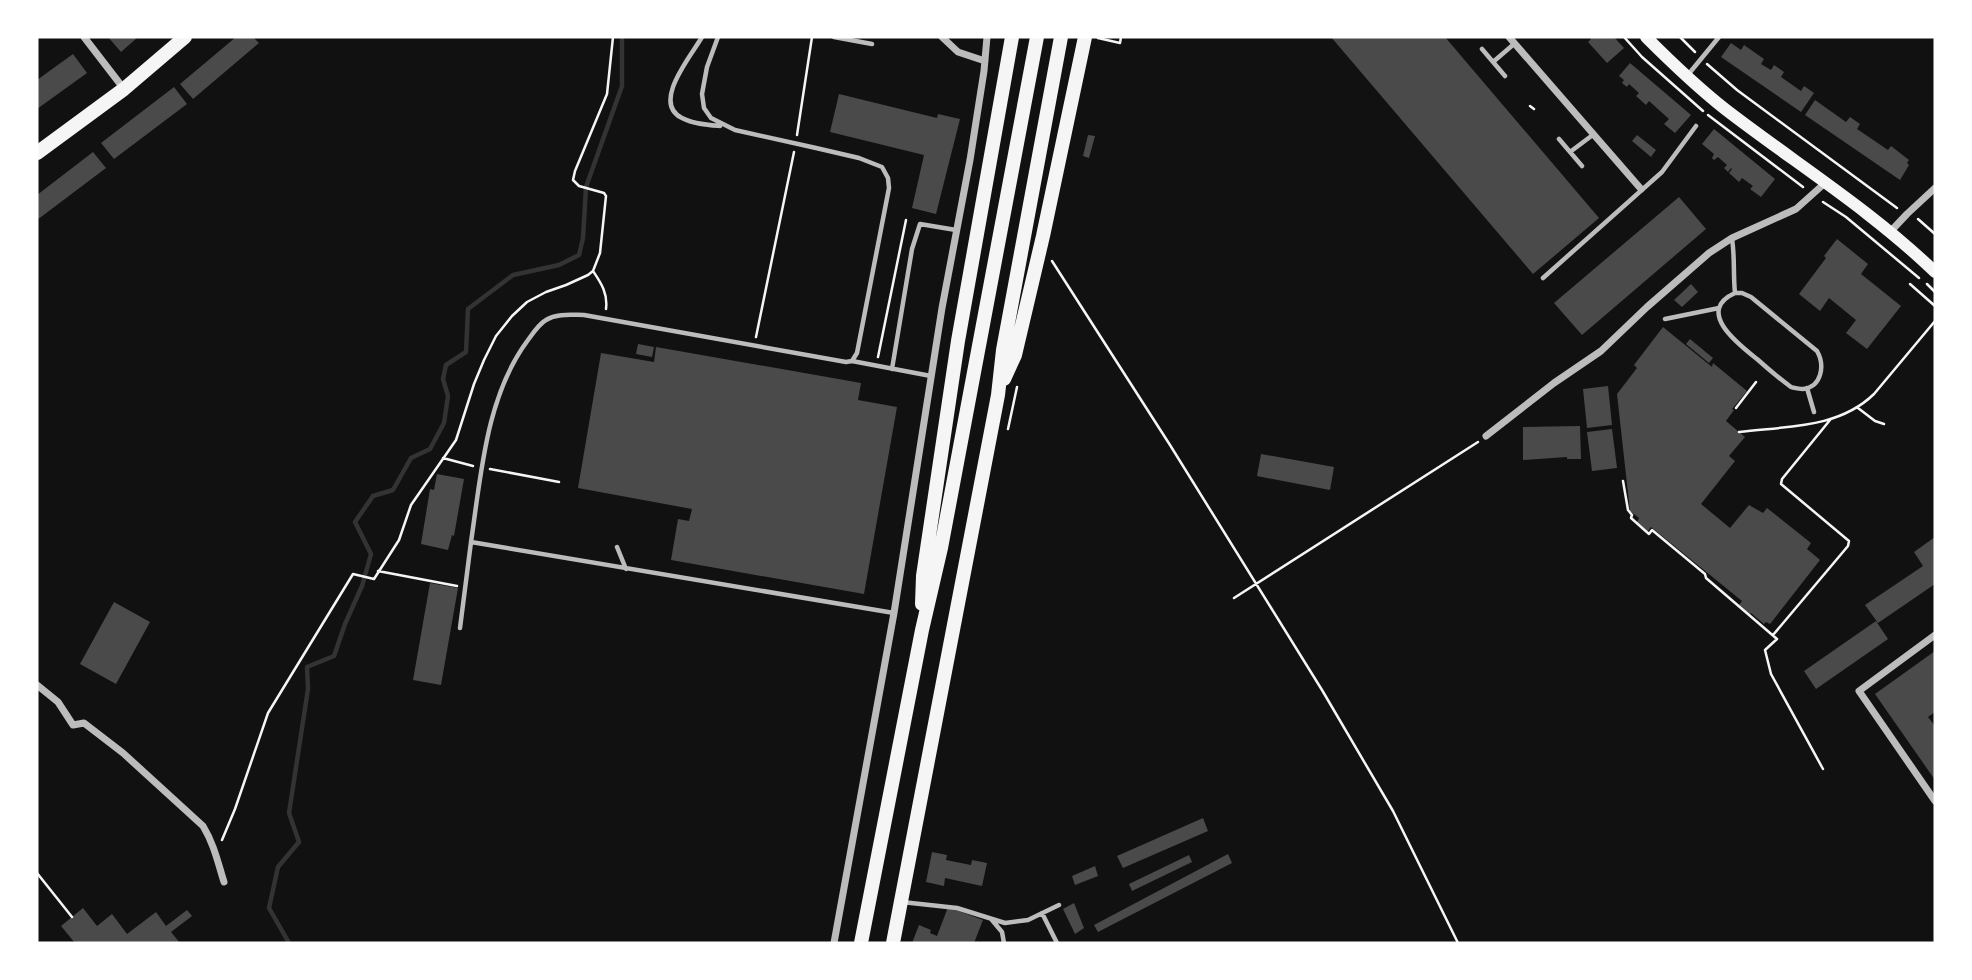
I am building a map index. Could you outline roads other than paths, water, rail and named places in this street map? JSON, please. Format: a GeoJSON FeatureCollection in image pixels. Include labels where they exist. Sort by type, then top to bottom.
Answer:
{"type":"FeatureCollection","features":[{"type":"Feature","properties":{"kind":"main road"},"geometry":{"type":"LineString","coordinates":[[37,153],[124,89],[185,37]]}},
{"type":"Feature","properties":{"kind":"main road"},"geometry":{"type":"LineString","coordinates":[[922,630],[923,576],[958,341],[1012,37]]}},
{"type":"Feature","properties":{"kind":"main road"},"geometry":{"type":"LineString","coordinates":[[861,943],[922,630],[941,548],[1037,37]]}},
{"type":"Feature","properties":{"kind":"main road"},"geometry":{"type":"LineString","coordinates":[[893,943],[998,395],[1003,350],[1061,37]]}},
{"type":"Feature","properties":{"kind":"main road"},"geometry":{"type":"LineString","coordinates":[[998,395],[1015,355],[1061,156],[1085,37]]}},
{"type":"Feature","properties":{"kind":"main road"},"geometry":{"type":"LineString","coordinates":[[1646,37],[1724,108],[1860,206],[1935,272]]}},
{"type":"Feature","properties":{"kind":"street"},"geometry":{"type":"LineString","coordinates":[[84,37],[124,89]]}},
{"type":"Feature","properties":{"kind":"street"},"geometry":{"type":"LineString","coordinates":[[942,37],[958,52],[985,61]]}},
{"type":"Feature","properties":{"kind":"street"},"geometry":{"type":"LineString","coordinates":[[834,943],[894,613],[931,376],[985,71],[987,37]]}},
{"type":"Feature","properties":{"kind":"street"},"geometry":{"type":"LineString","coordinates":[[1512,40],[1641,189]]}},
{"type":"Feature","properties":{"kind":"street"},"geometry":{"type":"LineString","coordinates":[[1486,436],[1601,351],[1709,253],[1732,238],[1796,209],[1825,183]]}},
{"type":"Feature","properties":{"kind":"street"},"geometry":{"type":"LineString","coordinates":[[1891,232],[1935,188]]}},
{"type":"Feature","properties":{"kind":"street"},"geometry":{"type":"LineString","coordinates":[[1935,635],[1859,691],[1935,801]]}},
{"type":"Feature","properties":{"kind":"street"},"geometry":{"type":"LineString","coordinates":[[37,685],[58,702],[73,725],[85,723],[123,753],[203,826],[210,837],[224,882]]}},
{"type":"Feature","properties":{"kind":"lane"},"geometry":{"type":"LineString","coordinates":[[702,37],[670,94],[673,112],[685,120],[859,158],[882,167],[888,178],[889,188],[857,354],[852,361]]}},
{"type":"Feature","properties":{"kind":"lane"},"geometry":{"type":"LineString","coordinates":[[718,37],[707,67],[702,102],[711,118],[724,127]]}},
{"type":"Feature","properties":{"kind":"lane"},"geometry":{"type":"LineString","coordinates":[[834,37],[872,44]]}},
{"type":"Feature","properties":{"kind":"lane"},"geometry":{"type":"LineString","coordinates":[[1686,76],[1719,37]]}},
{"type":"Feature","properties":{"kind":"lane"},"geometry":{"type":"LineString","coordinates":[[1493,62],[1512,40]]}},
{"type":"Feature","properties":{"kind":"lane"},"geometry":{"type":"LineString","coordinates":[[1482,49],[1505,76]]}},
{"type":"Feature","properties":{"kind":"lane"},"geometry":{"type":"LineString","coordinates":[[1542,278],[1662,172],[1696,126]]}},
{"type":"Feature","properties":{"kind":"lane"},"geometry":{"type":"LineString","coordinates":[[1570,152],[1594,134]]}},
{"type":"Feature","properties":{"kind":"lane"},"geometry":{"type":"LineString","coordinates":[[1559,139],[1582,166]]}},
{"type":"Feature","properties":{"kind":"lane"},"geometry":{"type":"LineString","coordinates":[[892,369],[912,249],[920,224],[956,230]]}},
{"type":"Feature","properties":{"kind":"lane"},"geometry":{"type":"LineString","coordinates":[[1732,238],[1735,293]]}},
{"type":"Feature","properties":{"kind":"lane"},"geometry":{"type":"LineString","coordinates":[[1735,293],[1751,297],[1818,351],[1822,360],[1818,379],[1807,388],[1791,387],[1731,337],[1722,326],[1719,308],[1727,297],[1735,293]]}},
{"type":"Feature","properties":{"kind":"lane"},"geometry":{"type":"LineString","coordinates":[[1665,319],[1719,308]]}},
{"type":"Feature","properties":{"kind":"lane"},"geometry":{"type":"LineString","coordinates":[[460,628],[486,441],[495,408],[508,374],[524,345],[547,320],[565,314],[584,315],[931,376]]}},
{"type":"Feature","properties":{"kind":"lane"},"geometry":{"type":"LineString","coordinates":[[1807,388],[1814,412]]}},
{"type":"Feature","properties":{"kind":"lane"},"geometry":{"type":"LineString","coordinates":[[471,542],[894,613]]}},
{"type":"Feature","properties":{"kind":"lane"},"geometry":{"type":"LineString","coordinates":[[617,547],[626,569]]}},
{"type":"Feature","properties":{"kind":"lane"},"geometry":{"type":"LineString","coordinates":[[901,902],[957,908],[1005,923],[1028,920],[1059,905]]}},
{"type":"Feature","properties":{"kind":"lane"},"geometry":{"type":"LineString","coordinates":[[1042,913],[1057,943]]}},
{"type":"Feature","properties":{"kind":"lane"},"geometry":{"type":"LineString","coordinates":[[991,919],[1002,932],[1004,943]]}},
{"type":"Feature","properties":{"kind":"waterway"},"geometry":{"type":"LineString","coordinates":[[289,943],[269,908],[278,867],[299,842],[289,813],[308,689],[307,667],[334,656],[362,586],[371,554],[355,522],[373,496],[393,490],[411,458],[430,449],[444,423],[448,396],[443,379],[446,365],[466,352],[468,309],[513,275],[559,265],[579,255],[583,238],[586,187],[622,86],[622,37]]}}]}
